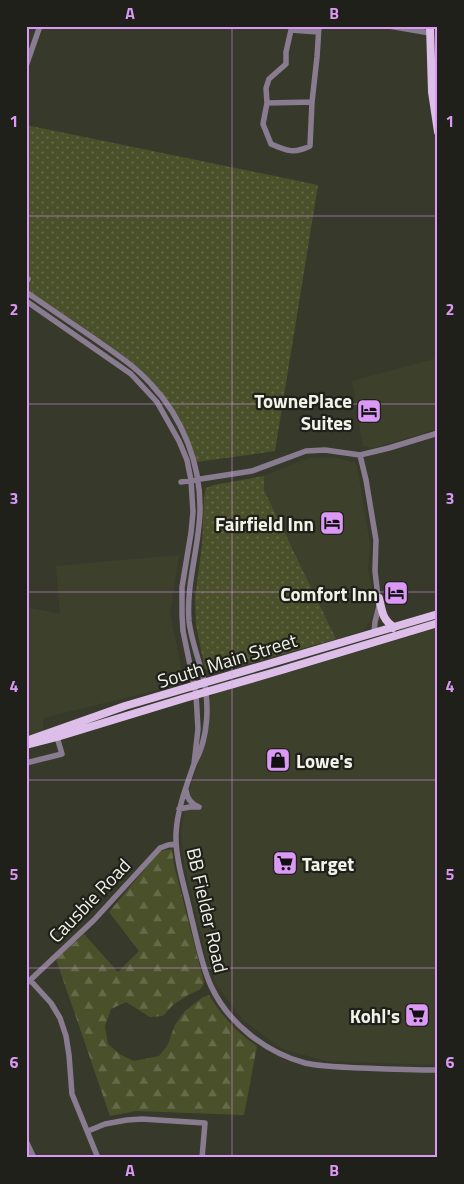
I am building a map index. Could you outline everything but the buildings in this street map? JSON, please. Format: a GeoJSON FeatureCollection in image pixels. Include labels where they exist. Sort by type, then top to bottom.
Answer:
{"type":"FeatureCollection","features":[{"type":"Feature","properties":{"kind":"main road"},"geometry":{"type":"LineString","coordinates":[[432,31],[431,85],[438,132]]}},
{"type":"Feature","properties":{"kind":"main road"},"geometry":{"type":"LineString","coordinates":[[379,598],[386,621],[394,627],[390,632],[380,637],[379,641]]}},
{"type":"Feature","properties":{"kind":"main road","name":"South Main Street"},"geometry":{"type":"LineString","coordinates":[[26,741],[125,706],[438,614]]}},
{"type":"Feature","properties":{"kind":"main road","name":"South Main Street"},"geometry":{"type":"LineString","coordinates":[[26,745],[438,623]]}},
{"type":"Feature","properties":{"kind":"main road"},"geometry":{"type":"LineString","coordinates":[[359,647],[374,633]]}},
{"type":"Feature","properties":{"kind":"street"},"geometry":{"type":"LineString","coordinates":[[26,66],[40,26]]}},
{"type":"Feature","properties":{"kind":"street"},"geometry":{"type":"LineString","coordinates":[[388,26],[432,31]]}},
{"type":"Feature","properties":{"kind":"street"},"geometry":{"type":"LineString","coordinates":[[318,29],[310,146],[299,152],[283,150],[271,144],[263,124],[267,102],[266,88],[269,79],[286,64],[286,52],[291,30],[318,29]]}},
{"type":"Feature","properties":{"kind":"street"},"geometry":{"type":"LineString","coordinates":[[267,102],[312,102]]}},
{"type":"Feature","properties":{"kind":"street"},"geometry":{"type":"LineString","coordinates":[[26,292],[120,356],[150,383],[164,398],[176,417],[194,459],[200,498],[199,524],[190,589],[190,630],[204,683],[206,724],[204,740],[194,764]]}},
{"type":"Feature","properties":{"kind":"street"},"geometry":{"type":"LineString","coordinates":[[26,301],[131,374],[157,402],[179,442],[186,460],[191,480],[193,518],[182,587],[182,615],[183,631],[196,694],[198,729],[194,764]]}},
{"type":"Feature","properties":{"kind":"street"},"geometry":{"type":"LineString","coordinates":[[181,482],[252,470],[306,451],[325,450],[360,455],[438,433]]}},
{"type":"Feature","properties":{"kind":"street"},"geometry":{"type":"LineString","coordinates":[[360,455],[376,540],[375,571],[379,606],[374,633]]}},
{"type":"Feature","properties":{"kind":"street"},"geometry":{"type":"LineString","coordinates":[[26,763],[62,754],[57,737]]}},
{"type":"Feature","properties":{"kind":"street","name":"BB Fielder Road"},"geometry":{"type":"LineString","coordinates":[[194,764],[180,809],[176,844],[203,967],[212,988],[232,1018],[270,1048],[306,1063],[334,1067],[438,1070]]}},
{"type":"Feature","properties":{"kind":"street"},"geometry":{"type":"LineString","coordinates":[[180,809],[199,807],[191,803],[187,796],[187,785]]}},
{"type":"Feature","properties":{"kind":"street","name":"Causbie Road"},"geometry":{"type":"LineString","coordinates":[[28,982],[94,920],[160,848],[168,844],[176,844]]}},
{"type":"Feature","properties":{"kind":"street"},"geometry":{"type":"LineString","coordinates":[[28,982],[50,1003],[60,1018],[66,1036],[72,1094],[98,1158]]}},
{"type":"Feature","properties":{"kind":"street"},"geometry":{"type":"LineString","coordinates":[[88,1131],[105,1124],[127,1120],[142,1119],[205,1123],[202,1158]]}},
{"type":"Feature","properties":{"kind":"street"},"geometry":{"type":"LineString","coordinates":[[26,1141],[34,1158]]}},
{"type":"Feature","properties":{"kind":"shaded area"},"geometry":{"type":"Polygon","coordinates":[[[438,358],[438,429],[373,448],[363,446],[352,381],[438,358]]]}},
{"type":"Feature","properties":{"kind":"shaded area"},"geometry":{"type":"Polygon","coordinates":[[[311,458],[336,458],[354,462],[357,466],[370,544],[368,570],[375,605],[373,614],[365,630],[336,639],[264,490],[264,476],[311,458]]]}},
{"type":"Feature","properties":{"kind":"shaded area"},"geometry":{"type":"Polygon","coordinates":[[[179,555],[170,614],[181,666],[179,681],[174,686],[43,718],[43,731],[26,736],[26,607],[60,614],[56,566],[179,555]]]}},
{"type":"Feature","properties":{"kind":"shaded area"},"geometry":{"type":"Polygon","coordinates":[[[438,628],[438,1065],[328,1061],[288,1051],[278,1046],[243,1020],[216,984],[206,955],[184,862],[181,832],[189,792],[205,743],[209,701],[216,693],[262,678],[277,676],[438,628]]]}},
{"type":"Feature","properties":{"kind":"green space"},"geometry":{"type":"Polygon","coordinates":[[[26,125],[318,185],[275,451],[197,462],[185,430],[174,410],[161,391],[146,375],[117,351],[26,289],[26,125]]]}},
{"type":"Feature","properties":{"kind":"green space"},"geometry":{"type":"Polygon","coordinates":[[[264,476],[264,490],[336,639],[215,673],[205,669],[196,625],[195,598],[202,545],[206,488],[264,476]]]}},
{"type":"Feature","properties":{"kind":"green space"},"geometry":{"type":"Polygon","coordinates":[[[172,849],[174,865],[204,982],[203,986],[173,1005],[163,1016],[150,1017],[126,1002],[111,1009],[105,1026],[108,1044],[121,1055],[134,1061],[159,1056],[167,1046],[175,1025],[185,1011],[203,997],[209,995],[230,1023],[257,1046],[244,1115],[136,1111],[110,1116],[56,959],[84,934],[118,972],[139,951],[109,912],[160,851],[172,849]]]}},
{"type":"Feature","properties":{"kind":"place","name":"TownePlace Suites"},"geometry":{"type":"Point","coordinates":[369,411]}},
{"type":"Feature","properties":{"kind":"place","name":"Fairfield Inn"},"geometry":{"type":"Point","coordinates":[332,523]}},
{"type":"Feature","properties":{"kind":"place","name":"Comfort Inn"},"geometry":{"type":"Point","coordinates":[396,593]}},
{"type":"Feature","properties":{"kind":"place","name":"Lowe's"},"geometry":{"type":"Point","coordinates":[278,760]}},
{"type":"Feature","properties":{"kind":"place","name":"Target"},"geometry":{"type":"Point","coordinates":[285,863]}},
{"type":"Feature","properties":{"kind":"place","name":"Kohl's"},"geometry":{"type":"Point","coordinates":[417,1015]}}]}
